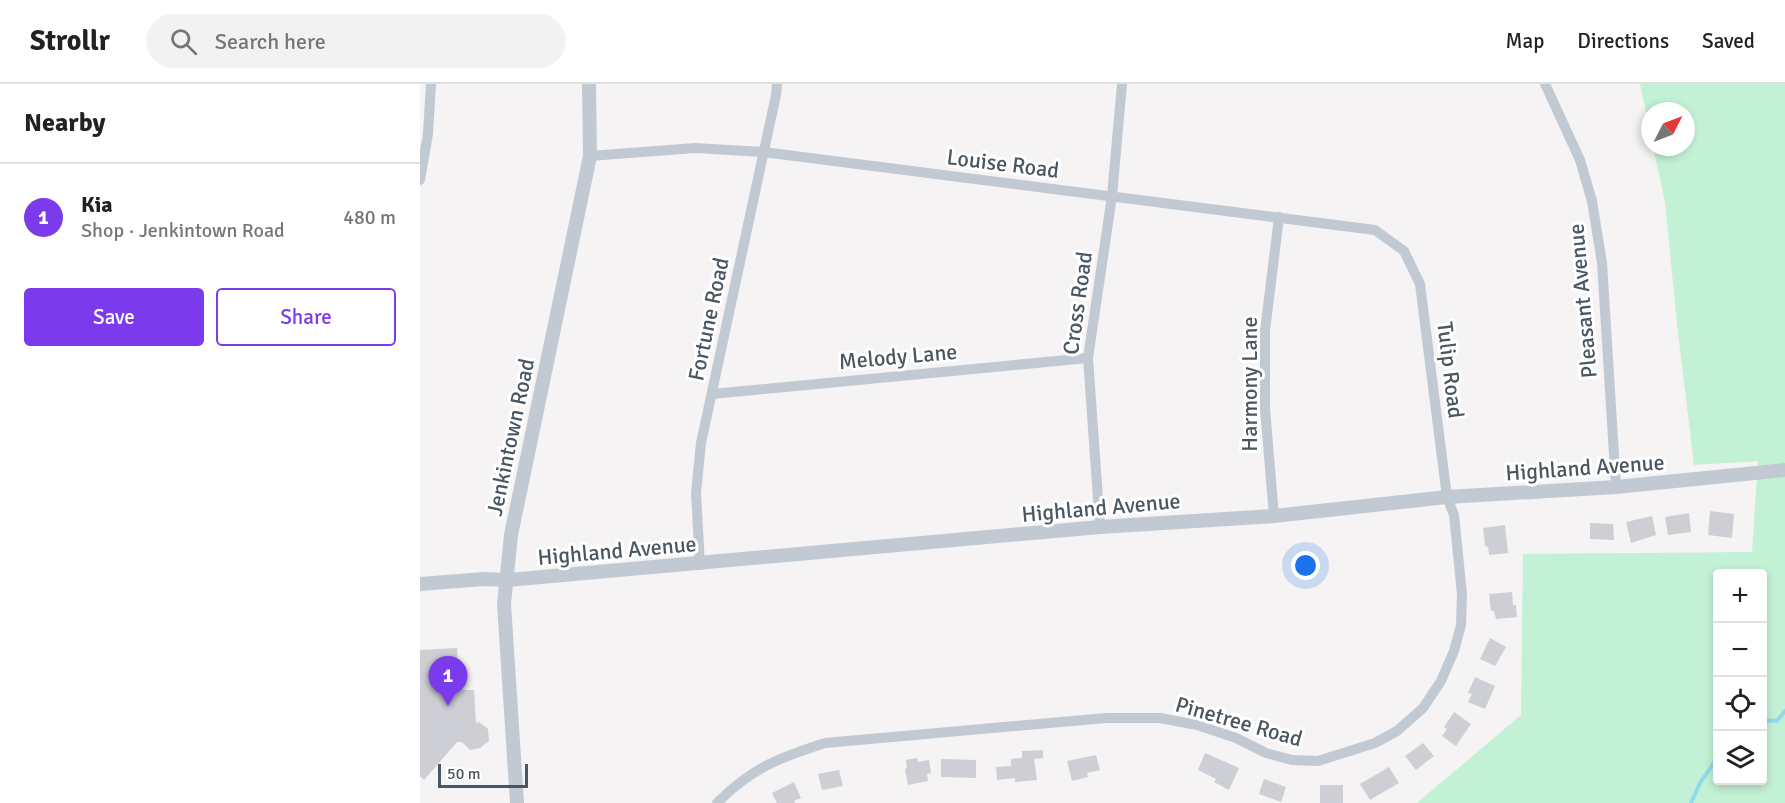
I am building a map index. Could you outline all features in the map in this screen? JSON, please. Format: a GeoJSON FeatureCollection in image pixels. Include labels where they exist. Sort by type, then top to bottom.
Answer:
{"type":"FeatureCollection","features":[{"type":"Feature","properties":{"kind":"street"},"geometry":{"type":"LineString","coordinates":[[420,180],[428,134],[431,84]]}},
{"type":"Feature","properties":{"kind":"street","name":"Jenkintown Road"},"geometry":{"type":"LineString","coordinates":[[517,803],[504,604],[511,535],[590,156],[589,84]]}},
{"type":"Feature","properties":{"kind":"street","name":"Fortune Road"},"geometry":{"type":"LineString","coordinates":[[700,565],[696,493],[701,442],[777,84]]}},
{"type":"Feature","properties":{"kind":"street","name":"Cross Road"},"geometry":{"type":"LineString","coordinates":[[1100,527],[1088,358],[1112,196],[1122,84]]}},
{"type":"Feature","properties":{"kind":"street","name":"Pleasant Avenue"},"geometry":{"type":"LineString","coordinates":[[1545,84],[1580,160],[1592,201],[1602,263],[1616,488]]}},
{"type":"Feature","properties":{"kind":"street","name":"Louise Road"},"geometry":{"type":"LineString","coordinates":[[590,156],[695,148],[762,152],[1375,230],[1404,251]]}},
{"type":"Feature","properties":{"kind":"street","name":"Harmony Lane"},"geometry":{"type":"LineString","coordinates":[[1274,516],[1265,410],[1265,331],[1279,217]]}},
{"type":"Feature","properties":{"kind":"street","name":"Tulip Road"},"geometry":{"type":"LineString","coordinates":[[1404,251],[1420,284],[1447,496]]}},
{"type":"Feature","properties":{"kind":"street","name":"Melody Lane"},"geometry":{"type":"LineString","coordinates":[[712,394],[1088,358]]}},
{"type":"Feature","properties":{"kind":"street","name":"Highland Avenue"},"geometry":{"type":"LineString","coordinates":[[420,584],[484,579],[507,580],[700,565],[1100,527],[1274,516],[1447,496],[1616,488],[1785,470]]}},
{"type":"Feature","properties":{"kind":"street","name":"Pinetree Road"},"geometry":{"type":"LineString","coordinates":[[717,803],[754,771],[782,756],[825,743],[857,740],[1106,718],[1160,718],[1197,725],[1236,738],[1266,753],[1292,760],[1318,761],[1375,743],[1398,731],[1423,708],[1441,681],[1454,651],[1461,625],[1462,594],[1454,515],[1447,496]]}},
{"type":"Feature","properties":{"kind":"green space"},"geometry":{"type":"Polygon","coordinates":[[[1640,84],[1785,84],[1785,803],[1417,803],[1521,715],[1523,554],[1752,552],[1758,461],[1694,465],[1665,202],[1655,156],[1695,156],[1695,102],[1644,102],[1640,84]]]}},
{"type":"Feature","properties":{"kind":"building"},"geometry":{"type":"Polygon","coordinates":[[[1710,511],[1734,514],[1732,538],[1708,535],[1710,511]]]}},
{"type":"Feature","properties":{"kind":"building"},"geometry":{"type":"Polygon","coordinates":[[[1689,513],[1691,532],[1668,535],[1665,517],[1689,513]]]}},
{"type":"Feature","properties":{"kind":"building"},"geometry":{"type":"Polygon","coordinates":[[[1652,516],[1656,535],[1631,543],[1626,522],[1652,516]]]}},
{"type":"Feature","properties":{"kind":"building"},"geometry":{"type":"Polygon","coordinates":[[[1590,523],[1613,524],[1614,540],[1590,539],[1590,523]]]}},
{"type":"Feature","properties":{"kind":"building"},"geometry":{"type":"Polygon","coordinates":[[[1505,525],[1508,553],[1489,555],[1488,547],[1485,546],[1483,528],[1505,525]]]}},
{"type":"Feature","properties":{"kind":"building"},"geometry":{"type":"Polygon","coordinates":[[[1512,592],[1517,617],[1496,619],[1494,611],[1491,611],[1489,594],[1512,592]]]}},
{"type":"Feature","properties":{"kind":"building"},"geometry":{"type":"Polygon","coordinates":[[[1490,638],[1506,647],[1495,666],[1480,659],[1490,638]]]}},
{"type":"Feature","properties":{"kind":"building"},"geometry":{"type":"Polygon","coordinates":[[[457,648],[459,690],[474,690],[476,723],[479,722],[488,729],[489,741],[480,748],[470,750],[462,742],[457,742],[424,780],[420,776],[420,650],[457,648]]]}},
{"type":"Feature","properties":{"kind":"building"},"geometry":{"type":"Polygon","coordinates":[[[1475,677],[1495,686],[1485,709],[1468,702],[1472,694],[1468,693],[1475,677]]]}},
{"type":"Feature","properties":{"kind":"building"},"geometry":{"type":"Polygon","coordinates":[[[1454,712],[1471,724],[1456,746],[1442,736],[1447,729],[1444,727],[1454,712]]]}},
{"type":"Feature","properties":{"kind":"building"},"geometry":{"type":"Polygon","coordinates":[[[1423,743],[1434,756],[1416,770],[1405,756],[1423,743]]]}},
{"type":"Feature","properties":{"kind":"building"},"geometry":{"type":"Polygon","coordinates":[[[1043,750],[1043,758],[1034,759],[1037,780],[1015,782],[1015,778],[997,780],[996,767],[1011,766],[1011,759],[1022,758],[1022,751],[1043,750]]]}},
{"type":"Feature","properties":{"kind":"building"},"geometry":{"type":"Polygon","coordinates":[[[1205,753],[1239,768],[1229,790],[1214,782],[1216,779],[1198,770],[1205,753]]]}},
{"type":"Feature","properties":{"kind":"building"},"geometry":{"type":"Polygon","coordinates":[[[1096,755],[1100,770],[1087,773],[1088,777],[1072,781],[1067,761],[1096,755]]]}},
{"type":"Feature","properties":{"kind":"building"},"geometry":{"type":"Polygon","coordinates":[[[917,758],[918,762],[929,760],[931,773],[927,774],[928,781],[908,785],[906,760],[917,758]]]}},
{"type":"Feature","properties":{"kind":"building"},"geometry":{"type":"Polygon","coordinates":[[[941,759],[976,760],[976,778],[941,777],[941,759]]]}},
{"type":"Feature","properties":{"kind":"building"},"geometry":{"type":"Polygon","coordinates":[[[1389,767],[1399,783],[1370,800],[1360,784],[1389,767]]]}},
{"type":"Feature","properties":{"kind":"building"},"geometry":{"type":"Polygon","coordinates":[[[839,770],[843,786],[822,790],[818,774],[839,770]]]}},
{"type":"Feature","properties":{"kind":"building"},"geometry":{"type":"Polygon","coordinates":[[[1264,779],[1286,787],[1281,802],[1259,794],[1264,779]]]}},
{"type":"Feature","properties":{"kind":"building"},"geometry":{"type":"Polygon","coordinates":[[[794,782],[801,798],[794,801],[795,803],[777,803],[772,793],[794,782]]]}},
{"type":"Feature","properties":{"kind":"building"},"geometry":{"type":"Polygon","coordinates":[[[1320,785],[1343,785],[1343,803],[1320,803],[1320,785]]]}},
{"type":"Feature","properties":{"kind":"waterway"},"geometry":{"type":"LineString","coordinates":[[1767,720],[1777,721],[1785,711]]}},
{"type":"Feature","properties":{"kind":"waterway"},"geometry":{"type":"LineString","coordinates":[[1691,803],[1700,783],[1713,764]]}},
{"type":"Feature","properties":{"kind":"place","name":"Kia"},"geometry":{"type":"Point","coordinates":[448,706]}}]}
